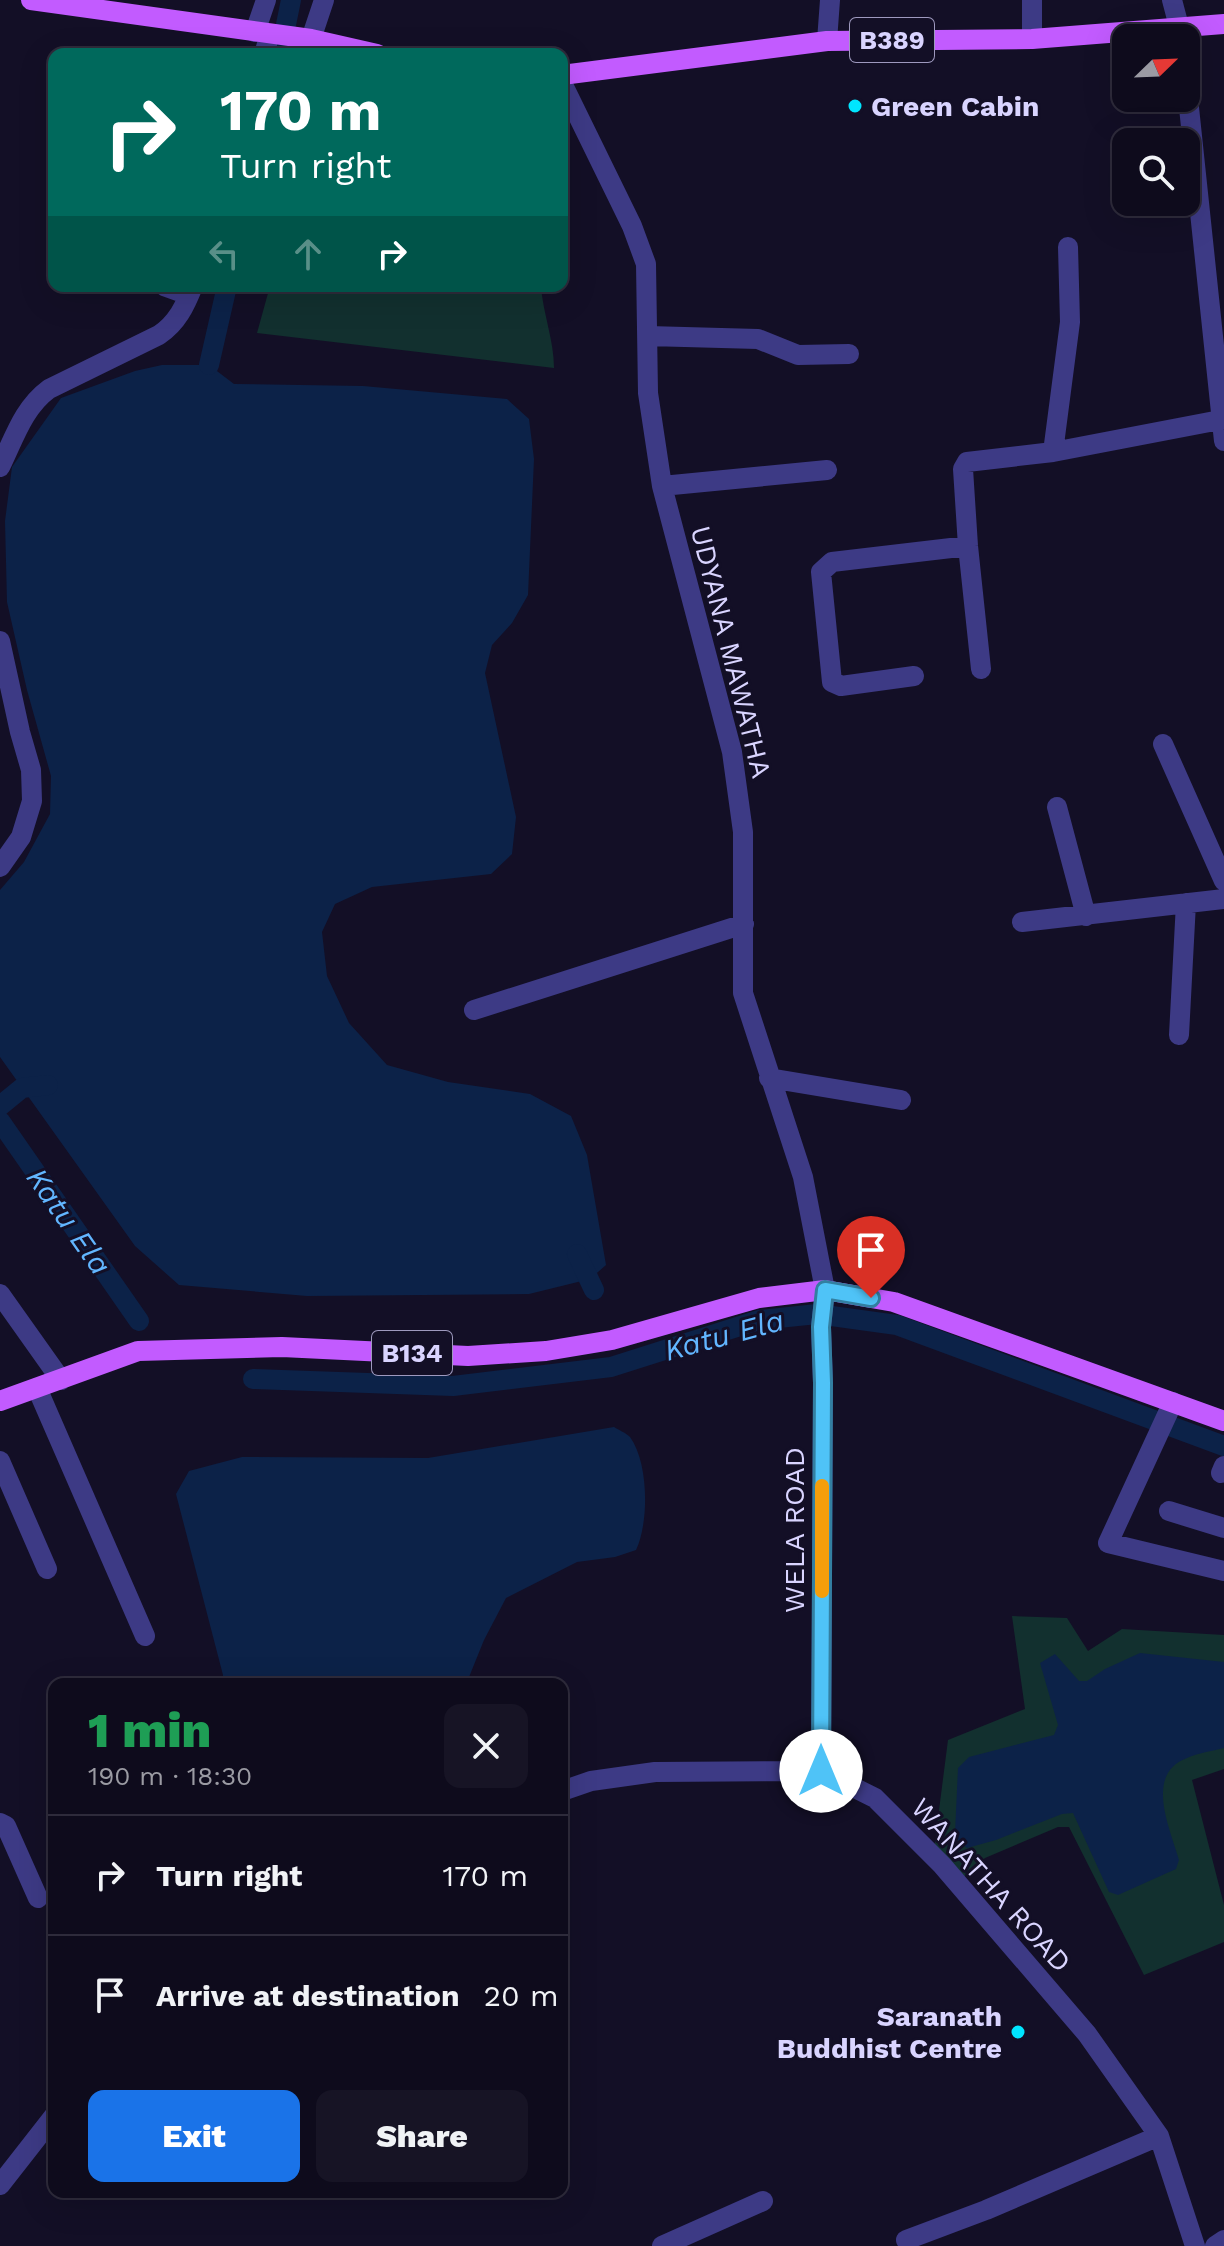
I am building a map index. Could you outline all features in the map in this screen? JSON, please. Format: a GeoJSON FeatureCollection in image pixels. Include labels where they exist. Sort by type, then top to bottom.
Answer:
{"type":"FeatureCollection","features":[{"type":"Feature","properties":{"kind":"main road"},"geometry":{"type":"LineString","coordinates":[[31,0],[263,40],[311,39],[351,48]]}},
{"type":"Feature","properties":{"kind":"main road","name":"B389"},"geometry":{"type":"LineString","coordinates":[[1200,29],[1224,24]]}},
{"type":"Feature","properties":{"kind":"main road","name":"B389"},"geometry":{"type":"LineString","coordinates":[[568,74],[827,41],[1112,36]]}},
{"type":"Feature","properties":{"kind":"main road","name":"B134"},"geometry":{"type":"LineString","coordinates":[[0,1401],[138,1351],[282,1347],[468,1356],[546,1351],[612,1340],[759,1298],[824,1296],[894,1302],[1224,1421]]}},
{"type":"Feature","properties":{"kind":"street"},"geometry":{"type":"LineString","coordinates":[[263,40],[266,0]]}},
{"type":"Feature","properties":{"kind":"street"},"geometry":{"type":"LineString","coordinates":[[311,39],[324,0]]}},
{"type":"Feature","properties":{"kind":"street"},"geometry":{"type":"LineString","coordinates":[[827,41],[830,0]]}},
{"type":"Feature","properties":{"kind":"street"},"geometry":{"type":"LineString","coordinates":[[1032,0],[1032,39]]}},
{"type":"Feature","properties":{"kind":"street"},"geometry":{"type":"LineString","coordinates":[[1172,0],[1179,24]]}},
{"type":"Feature","properties":{"kind":"street","name":"UDYANA MAWATHA"},"geometry":{"type":"LineString","coordinates":[[568,95],[632,226],[646,264],[648,393],[662,486],[732,752],[743,832],[743,993],[803,1177],[824,1296]]}},
{"type":"Feature","properties":{"kind":"street"},"geometry":{"type":"LineString","coordinates":[[981,669],[968,546],[963,469],[967,462],[1222,430],[1189,112]]}},
{"type":"Feature","properties":{"kind":"street"},"geometry":{"type":"LineString","coordinates":[[1053,452],[1070,322],[1068,247]]}},
{"type":"Feature","properties":{"kind":"street"},"geometry":{"type":"LineString","coordinates":[[0,467],[28,408],[38,397],[57,384],[171,327],[191,292]]}},
{"type":"Feature","properties":{"kind":"street"},"geometry":{"type":"LineString","coordinates":[[648,336],[758,339],[798,355],[849,354]]}},
{"type":"Feature","properties":{"kind":"street"},"geometry":{"type":"LineString","coordinates":[[662,486],[827,470]]}},
{"type":"Feature","properties":{"kind":"street"},"geometry":{"type":"LineString","coordinates":[[914,676],[841,686],[832,682],[821,572],[832,562],[968,546]]}},
{"type":"Feature","properties":{"kind":"street"},"geometry":{"type":"LineString","coordinates":[[0,641],[31,770],[32,801],[21,837],[0,867]]}},
{"type":"Feature","properties":{"kind":"street"},"geometry":{"type":"LineString","coordinates":[[1163,744],[1224,881]]}},
{"type":"Feature","properties":{"kind":"street"},"geometry":{"type":"LineString","coordinates":[[1057,807],[1086,916]]}},
{"type":"Feature","properties":{"kind":"street"},"geometry":{"type":"LineString","coordinates":[[1022,922],[1224,899]]}},
{"type":"Feature","properties":{"kind":"street"},"geometry":{"type":"LineString","coordinates":[[1179,1035],[1186,903]]}},
{"type":"Feature","properties":{"kind":"street"},"geometry":{"type":"LineString","coordinates":[[474,1010],[744,924]]}},
{"type":"Feature","properties":{"kind":"street"},"geometry":{"type":"LineString","coordinates":[[769,1078],[901,1100]]}},
{"type":"Feature","properties":{"kind":"street"},"geometry":{"type":"LineString","coordinates":[[0,1294],[61,1380]]}},
{"type":"Feature","properties":{"kind":"street","name":"WELA ROAD"},"geometry":{"type":"LineString","coordinates":[[821,1771],[821,1327],[824,1296]]}},
{"type":"Feature","properties":{"kind":"street"},"geometry":{"type":"LineString","coordinates":[[37,1388],[145,1636]]}},
{"type":"Feature","properties":{"kind":"street"},"geometry":{"type":"LineString","coordinates":[[1173,1402],[1108,1543],[1224,1571]]}},
{"type":"Feature","properties":{"kind":"street"},"geometry":{"type":"LineString","coordinates":[[0,1461],[47,1569]]}},
{"type":"Feature","properties":{"kind":"street"},"geometry":{"type":"LineString","coordinates":[[1169,1511],[1224,1528]]}},
{"type":"Feature","properties":{"kind":"street","name":"WANATHA ROAD"},"geometry":{"type":"LineString","coordinates":[[568,1789],[591,1781],[655,1772],[821,1771],[875,1798],[942,1865],[1087,2034],[1159,2136],[1195,2246]]}},
{"type":"Feature","properties":{"kind":"street"},"geometry":{"type":"LineString","coordinates":[[0,1823],[6,1826],[38,1898]]}},
{"type":"Feature","properties":{"kind":"street"},"geometry":{"type":"LineString","coordinates":[[0,2185],[48,2124]]}},
{"type":"Feature","properties":{"kind":"street"},"geometry":{"type":"LineString","coordinates":[[906,2240],[986,2210],[1159,2136]]}},
{"type":"Feature","properties":{"kind":"street"},"geometry":{"type":"LineString","coordinates":[[662,2246],[763,2201]]}},
{"type":"Feature","properties":{"kind":"street"},"geometry":{"type":"LineString","coordinates":[[1215,2246],[1224,2240]]}},
{"type":"Feature","properties":{"kind":"green space"},"geometry":{"type":"Polygon","coordinates":[[[268,292],[542,292],[554,368],[257,333],[268,292]]]}},
{"type":"Feature","properties":{"kind":"green space"},"geometry":{"type":"Polygon","coordinates":[[[1012,1616],[1067,1618],[1088,1651],[1122,1629],[1224,1635],[1224,1769],[1192,1780],[1224,1905],[1224,1942],[1144,1975],[1069,1827],[1058,1827],[985,1858],[957,1883],[933,1857],[948,1740],[1025,1709],[1012,1616]]]}},
{"type":"Feature","properties":{"kind":"water"},"geometry":{"type":"Polygon","coordinates":[[[162,365],[209,365],[234,384],[363,386],[507,399],[529,419],[534,459],[528,595],[512,623],[492,645],[485,673],[516,817],[512,854],[491,874],[372,887],[335,904],[322,932],[327,976],[349,1023],[387,1065],[448,1082],[530,1094],[571,1116],[587,1155],[606,1265],[590,1279],[529,1294],[307,1296],[179,1285],[135,1246],[0,1057],[0,890],[24,862],[50,814],[51,776],[7,602],[5,521],[12,467],[61,398],[135,371],[162,365]]]}},
{"type":"Feature","properties":{"kind":"water"},"geometry":{"type":"Polygon","coordinates":[[[614,1427],[630,1437],[644,1477],[645,1509],[636,1550],[615,1557],[577,1562],[506,1598],[469,1678],[223,1678],[176,1494],[189,1471],[242,1457],[428,1458],[614,1427]]]}},
{"type":"Feature","properties":{"kind":"water"},"geometry":{"type":"Polygon","coordinates":[[[1140,1653],[1224,1662],[1224,1748],[1191,1756],[1174,1766],[1166,1776],[1164,1803],[1179,1860],[1176,1869],[1118,1895],[1109,1892],[1073,1813],[1062,1814],[967,1848],[958,1841],[955,1833],[958,1768],[969,1757],[1054,1735],[1058,1725],[1040,1663],[1055,1654],[1079,1681],[1087,1681],[1140,1653]]]}},
{"type":"Feature","properties":{"kind":"waterway"},"geometry":{"type":"LineString","coordinates":[[281,48],[291,0]]}},
{"type":"Feature","properties":{"kind":"waterway"},"geometry":{"type":"LineString","coordinates":[[209,365],[226,292]]}},
{"type":"Feature","properties":{"kind":"waterway"},"geometry":{"type":"LineString","coordinates":[[0,1106],[22,1088],[48,1085]]}},
{"type":"Feature","properties":{"kind":"waterway","name":"Katu Ela"},"geometry":{"type":"LineString","coordinates":[[0,1121],[139,1321]]}},
{"type":"Feature","properties":{"kind":"waterway"},"geometry":{"type":"LineString","coordinates":[[577,1254],[594,1290]]}},
{"type":"Feature","properties":{"kind":"waterway","name":"Katu Ela"},"geometry":{"type":"LineString","coordinates":[[253,1379],[453,1386],[611,1367],[759,1320],[817,1314],[897,1325],[1224,1446]]}},
{"type":"Feature","properties":{"kind":"slow traffic"},"geometry":{"type":"LineString","coordinates":[[822,1486],[822,1591]]}},
{"type":"Feature","properties":{"kind":"place","name":"Green Cabin"},"geometry":{"type":"Point","coordinates":[855,106]}},
{"type":"Feature","properties":{"kind":"place","name":"Saranath Buddhist Centre"},"geometry":{"type":"Point","coordinates":[1018,2032]}},
{"type":"Feature","properties":{"kind":"route"},"geometry":{"type":"LineString","coordinates":[[821,1771],[821,1327],[825,1290],[871,1298]]}}]}
